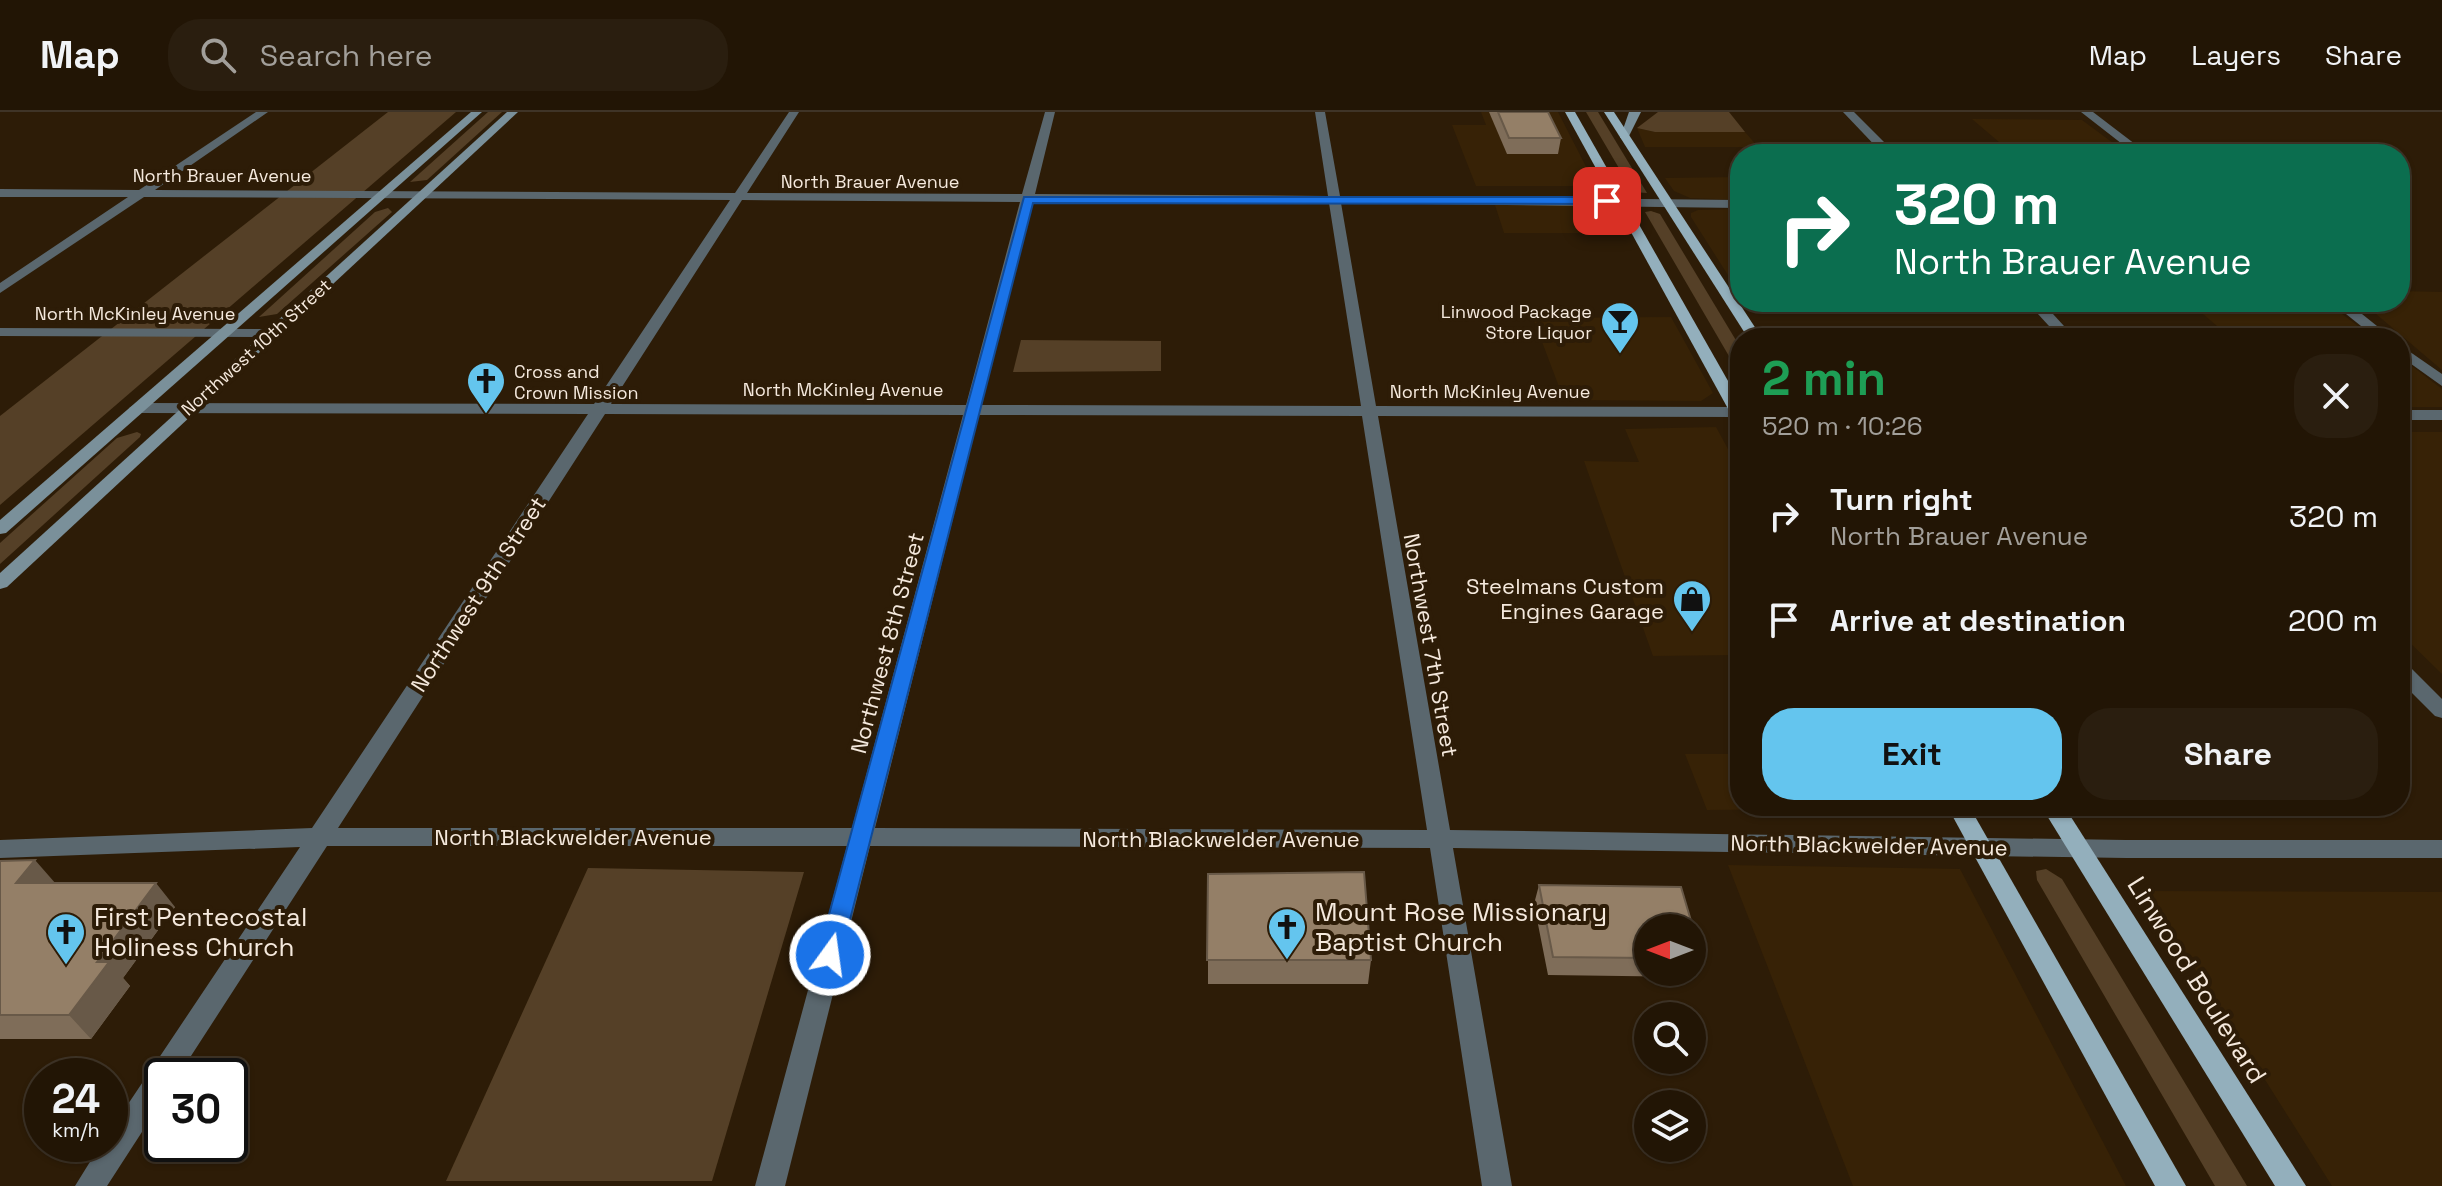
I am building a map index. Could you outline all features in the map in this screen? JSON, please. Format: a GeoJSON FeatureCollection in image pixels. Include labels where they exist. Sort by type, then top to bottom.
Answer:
{"type":"FeatureCollection","features":[{"type":"Feature","properties":{"kind":"main road","name":"Northwest 10th Street"},"geometry":{"type":"LineString","coordinates":[[0,529],[477,112]]}},
{"type":"Feature","properties":{"kind":"main road","name":"Northwest 10th Street"},"geometry":{"type":"LineString","coordinates":[[0,583],[513,112]]}},
{"type":"Feature","properties":{"kind":"main road"},"geometry":{"type":"LineString","coordinates":[[1570,112],[1730,398]]}},
{"type":"Feature","properties":{"kind":"main road"},"geometry":{"type":"LineString","coordinates":[[1609,112],[1730,300]]}},
{"type":"Feature","properties":{"kind":"main road"},"geometry":{"type":"LineString","coordinates":[[1624,136],[1631,116],[1636,112]]}},
{"type":"Feature","properties":{"kind":"main road"},"geometry":{"type":"LineString","coordinates":[[1964,816],[2171,1186]]}},
{"type":"Feature","properties":{"kind":"main road","name":"Linwood Boulevard"},"geometry":{"type":"LineString","coordinates":[[2058,816],[2291,1186]]}},
{"type":"Feature","properties":{"kind":"street"},"geometry":{"type":"LineString","coordinates":[[0,289],[263,112]]}},
{"type":"Feature","properties":{"kind":"street","name":"Northwest 9th Street"},"geometry":{"type":"LineString","coordinates":[[174,1058],[794,112]]}},
{"type":"Feature","properties":{"kind":"street","name":"Northwest 8th Street"},"geometry":{"type":"LineString","coordinates":[[770,1186],[1050,112]]}},
{"type":"Feature","properties":{"kind":"street","name":"Northwest 7th Street"},"geometry":{"type":"LineString","coordinates":[[1320,112],[1497,1186]]}},
{"type":"Feature","properties":{"kind":"street"},"geometry":{"type":"LineString","coordinates":[[1848,112],[1880,144]]}},
{"type":"Feature","properties":{"kind":"street"},"geometry":{"type":"LineString","coordinates":[[2086,112],[2129,144]]}},
{"type":"Feature","properties":{"kind":"street","name":"North Brauer Avenue"},"geometry":{"type":"LineString","coordinates":[[0,193],[1730,204]]}},
{"type":"Feature","properties":{"kind":"street"},"geometry":{"type":"LineString","coordinates":[[2043,312],[2059,328]]}},
{"type":"Feature","properties":{"kind":"street"},"geometry":{"type":"LineString","coordinates":[[2351,312],[2372,328]]}},
{"type":"Feature","properties":{"kind":"street","name":"North McKinley Avenue"},"geometry":{"type":"LineString","coordinates":[[0,332],[270,333]]}},
{"type":"Feature","properties":{"kind":"street"},"geometry":{"type":"LineString","coordinates":[[2410,357],[2442,381]]}},
{"type":"Feature","properties":{"kind":"street","name":"North McKinley Avenue"},"geometry":{"type":"LineString","coordinates":[[137,408],[600,407],[1730,414]]}},
{"type":"Feature","properties":{"kind":"street"},"geometry":{"type":"LineString","coordinates":[[2410,415],[2442,415]]}},
{"type":"Feature","properties":{"kind":"street"},"geometry":{"type":"LineString","coordinates":[[2410,679],[2442,711]]}},
{"type":"Feature","properties":{"kind":"street","name":"North Blackwelder Avenue"},"geometry":{"type":"LineString","coordinates":[[0,849],[320,837],[1439,839],[2079,848],[2442,849]]}},
{"type":"Feature","properties":{"kind":"street","name":"Northwest 9th Street"},"geometry":{"type":"LineString","coordinates":[[90,1186],[144,1104]]}},
{"type":"Feature","properties":{"kind":"shaded area"},"geometry":{"type":"Polygon","coordinates":[[[388,112],[456,112],[0,505],[0,416],[388,112]]]}},
{"type":"Feature","properties":{"kind":"shaded area"},"geometry":{"type":"Polygon","coordinates":[[[488,112],[502,112],[427,180],[410,182],[488,112]]]}},
{"type":"Feature","properties":{"kind":"shaded area"},"geometry":{"type":"Polygon","coordinates":[[[1481,112],[1558,112],[1596,186],[1476,186],[1452,125],[1486,125],[1481,112]]]}},
{"type":"Feature","properties":{"kind":"shaded area"},"geometry":{"type":"Polygon","coordinates":[[[1586,112],[1598,112],[1647,193],[1633,192],[1586,112]]]}},
{"type":"Feature","properties":{"kind":"shaded area"},"geometry":{"type":"Polygon","coordinates":[[[1658,112],[1729,112],[1745,132],[1655,132],[1637,128],[1658,112]]]}},
{"type":"Feature","properties":{"kind":"shaded area"},"geometry":{"type":"Polygon","coordinates":[[[1972,119],[2082,120],[2114,144],[2001,144],[1972,119]]]}},
{"type":"Feature","properties":{"kind":"shaded area"},"geometry":{"type":"Polygon","coordinates":[[[1637,128],[1655,132],[1745,132],[1755,144],[1730,144],[1730,147],[1645,147],[1637,128]]]}},
{"type":"Feature","properties":{"kind":"shaded area"},"geometry":{"type":"Polygon","coordinates":[[[1730,177],[1730,200],[1690,198],[1674,191],[1665,178],[1730,177]]]}},
{"type":"Feature","properties":{"kind":"shaded area"},"geometry":{"type":"Polygon","coordinates":[[[1495,205],[1583,205],[1612,213],[1623,233],[1504,233],[1495,205]]]}},
{"type":"Feature","properties":{"kind":"shaded area"},"geometry":{"type":"Polygon","coordinates":[[[388,208],[392,212],[277,314],[259,317],[375,212],[388,208]]]}},
{"type":"Feature","properties":{"kind":"shaded area"},"geometry":{"type":"Polygon","coordinates":[[[1730,209],[1730,278],[1691,217],[1691,213],[1730,209]]]}},
{"type":"Feature","properties":{"kind":"shaded area"},"geometry":{"type":"Polygon","coordinates":[[[1645,212],[1660,214],[1730,330],[1730,358],[1645,212]]]}},
{"type":"Feature","properties":{"kind":"shaded area"},"geometry":{"type":"Polygon","coordinates":[[[2410,291],[2442,292],[2442,370],[2410,343],[2410,328],[2393,328],[2374,312],[2410,312],[2410,291]]]}},
{"type":"Feature","properties":{"kind":"shaded area"},"geometry":{"type":"Polygon","coordinates":[[[2201,312],[2339,312],[2361,328],[2219,328],[2201,312]]]}},
{"type":"Feature","properties":{"kind":"shaded area","name":"Linwood Package Store Liquor"},"geometry":{"type":"Polygon","coordinates":[[[1671,317],[1713,393],[1701,401],[1564,400],[1533,318],[1671,317]]]}},
{"type":"Feature","properties":{"kind":"shaded area"},"geometry":{"type":"Polygon","coordinates":[[[1021,340],[1161,341],[1161,371],[1013,372],[1021,340]]]}},
{"type":"Feature","properties":{"kind":"shaded area"},"geometry":{"type":"Polygon","coordinates":[[[2410,365],[2442,389],[2442,407],[2410,407],[2410,365]]]}},
{"type":"Feature","properties":{"kind":"shaded area"},"geometry":{"type":"Polygon","coordinates":[[[1716,427],[1730,453],[1730,655],[1653,656],[1584,461],[1639,462],[1625,429],[1716,427]]]}},
{"type":"Feature","properties":{"kind":"shaded area"},"geometry":{"type":"Polygon","coordinates":[[[137,432],[141,434],[140,437],[0,564],[0,543],[117,438],[137,432]]]}},
{"type":"Feature","properties":{"kind":"shaded area"},"geometry":{"type":"Polygon","coordinates":[[[2410,432],[2442,432],[2442,674],[2410,643],[2410,432]]]}},
{"type":"Feature","properties":{"kind":"shaded area"},"geometry":{"type":"Polygon","coordinates":[[[1685,754],[1730,754],[1730,810],[1707,810],[1685,754]]]}},
{"type":"Feature","properties":{"kind":"shaded area"},"geometry":{"type":"Polygon","coordinates":[[[1728,865],[1960,869],[2126,1186],[1853,1186],[1728,865]]]}},
{"type":"Feature","properties":{"kind":"shaded area"},"geometry":{"type":"Polygon","coordinates":[[[588,868],[804,872],[712,1181],[446,1181],[588,868]]]}},
{"type":"Feature","properties":{"kind":"shaded area"},"geometry":{"type":"Polygon","coordinates":[[[2046,869],[2062,879],[2247,1186],[2215,1186],[2037,880],[2036,871],[2046,869]]]}},
{"type":"Feature","properties":{"kind":"shaded area"},"geometry":{"type":"Polygon","coordinates":[[[2146,891],[2442,892],[2442,1186],[2332,1186],[2146,891]]]}},
{"type":"Feature","properties":{"kind":"building"},"geometry":{"type":"Polygon","coordinates":[[[1498,112],[1548,112],[1561,138],[1509,138],[1498,112]]]}},
{"type":"Feature","properties":{"kind":"building","name":"First Pentecostal Holiness Church"},"geometry":{"type":"Polygon","coordinates":[[[35,860],[16,883],[156,883],[97,962],[109,962],[69,1015],[0,1015],[0,861],[35,860]]]}},
{"type":"Feature","properties":{"kind":"building","name":"Mount Rose Missionary Baptist Church"},"geometry":{"type":"Polygon","coordinates":[[[1364,872],[1371,960],[1207,960],[1208,874],[1364,872]]]}},
{"type":"Feature","properties":{"kind":"building"},"geometry":{"type":"Polygon","coordinates":[[[1539,885],[1681,887],[1689,914],[1634,914],[1634,958],[1553,957],[1539,885]]]}},
{"type":"Feature","properties":{"kind":"place","name":"Linwood Package Store Liquor"},"geometry":{"type":"Point","coordinates":[1620,355]}},
{"type":"Feature","properties":{"kind":"place","name":"Cross and Crown Mission"},"geometry":{"type":"Point","coordinates":[486,415]}},
{"type":"Feature","properties":{"kind":"place","name":"Steelmans Custom Engines Garage"},"geometry":{"type":"Point","coordinates":[1692,633]}},
{"type":"Feature","properties":{"kind":"place","name":"Mount Rose Missionary Baptist Church"},"geometry":{"type":"Point","coordinates":[1287,961]}},
{"type":"Feature","properties":{"kind":"place","name":"First Pentecostal Holiness Church"},"geometry":{"type":"Point","coordinates":[66,966]}},
{"type":"Feature","properties":{"kind":"route"},"geometry":{"type":"LineString","coordinates":[[830,955],[1028,200],[1607,201]]}}]}
